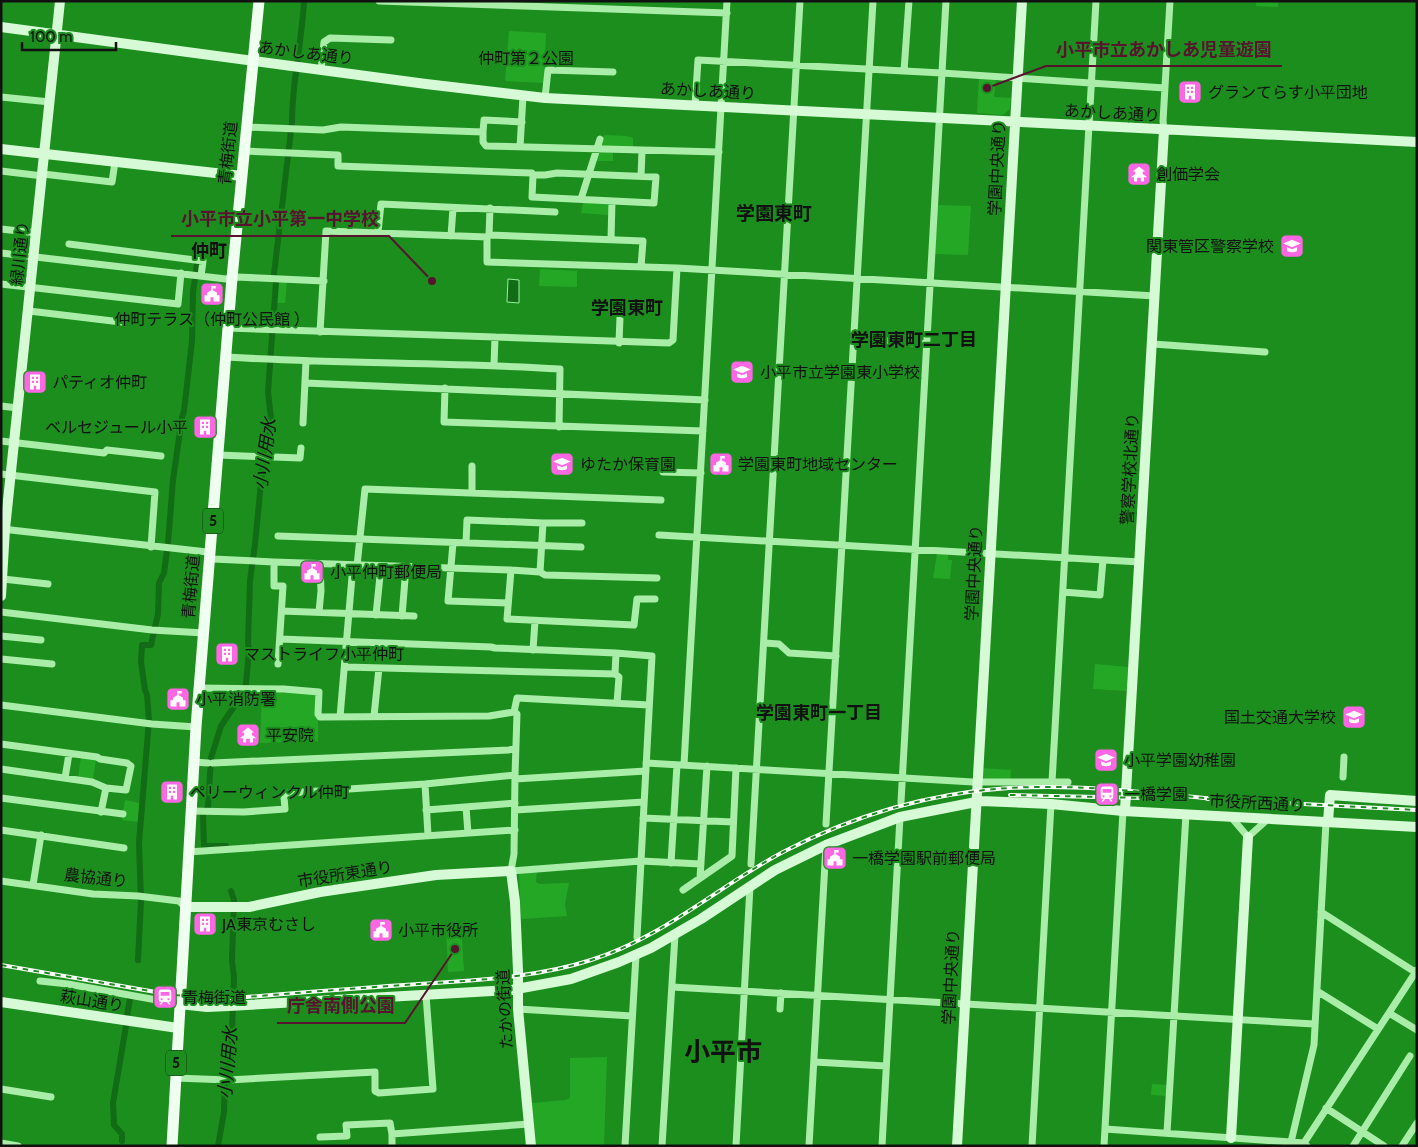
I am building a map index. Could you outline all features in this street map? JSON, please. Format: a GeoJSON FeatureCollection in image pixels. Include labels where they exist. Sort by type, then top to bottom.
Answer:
{"type":"FeatureCollection","features":[{"type":"Feature","properties":{"kind":"main road","name":"青梅街道"},"geometry":{"type":"LineString","coordinates":[[172,1146],[193,762],[232,278],[259,1]]}},
{"type":"Feature","properties":{"kind":"street","name":"緑川通り"},"geometry":{"type":"LineString","coordinates":[[1,596],[6,475],[15,442],[60,1]]}},
{"type":"Feature","properties":{"kind":"street"},"geometry":{"type":"LineString","coordinates":[[379,1],[727,13]]}},
{"type":"Feature","properties":{"kind":"street"},"geometry":{"type":"LineString","coordinates":[[671,863],[701,473],[727,1]]}},
{"type":"Feature","properties":{"kind":"street"},"geometry":{"type":"LineString","coordinates":[[751,864],[800,1]]}},
{"type":"Feature","properties":{"kind":"street"},"geometry":{"type":"LineString","coordinates":[[826,824],[873,1]]}},
{"type":"Feature","properties":{"kind":"street"},"geometry":{"type":"LineString","coordinates":[[904,71],[909,1]]}},
{"type":"Feature","properties":{"kind":"street"},"geometry":{"type":"LineString","coordinates":[[901,802],[946,1]]}},
{"type":"Feature","properties":{"kind":"street","name":"学園中央通り"},"geometry":{"type":"LineString","coordinates":[[957,1146],[1022,1]]}},
{"type":"Feature","properties":{"kind":"street"},"geometry":{"type":"LineString","coordinates":[[1052,782],[1096,1]]}},
{"type":"Feature","properties":{"kind":"street"},"geometry":{"type":"LineString","coordinates":[[1164,130],[1170,1]]}},
{"type":"Feature","properties":{"kind":"street","name":"あかしあ通り"},"geometry":{"type":"LineString","coordinates":[[1,28],[545,98],[1417,142]]}},
{"type":"Feature","properties":{"kind":"street"},"geometry":{"type":"LineString","coordinates":[[321,70],[324,42],[330,38],[391,40]]}},
{"type":"Feature","properties":{"kind":"street"},"geometry":{"type":"LineString","coordinates":[[695,105],[698,60],[942,73],[1166,88]]}},
{"type":"Feature","properties":{"kind":"street"},"geometry":{"type":"LineString","coordinates":[[545,98],[548,70],[613,72]]}},
{"type":"Feature","properties":{"kind":"street"},"geometry":{"type":"LineString","coordinates":[[520,147],[523,96]]}},
{"type":"Feature","properties":{"kind":"street"},"geometry":{"type":"LineString","coordinates":[[1,97],[50,102]]}},
{"type":"Feature","properties":{"kind":"street"},"geometry":{"type":"LineString","coordinates":[[522,122],[484,120],[483,142],[486,146],[719,152]]}},
{"type":"Feature","properties":{"kind":"street"},"geometry":{"type":"LineString","coordinates":[[246,127],[323,130],[341,127],[483,132]]}},
{"type":"Feature","properties":{"kind":"street","name":"警察学校北通り"},"geometry":{"type":"LineString","coordinates":[[1124,810],[1153,344],[1164,130]]}},
{"type":"Feature","properties":{"kind":"street"},"geometry":{"type":"LineString","coordinates":[[581,199],[600,139]]}},
{"type":"Feature","properties":{"kind":"street"},"geometry":{"type":"LineString","coordinates":[[1,149],[242,176]]}},
{"type":"Feature","properties":{"kind":"street"},"geometry":{"type":"LineString","coordinates":[[244,151],[338,155],[338,166],[532,172],[533,175],[545,176],[557,173],[656,177],[654,203],[532,197]]}},
{"type":"Feature","properties":{"kind":"street"},"geometry":{"type":"LineString","coordinates":[[641,176],[642,151]]}},
{"type":"Feature","properties":{"kind":"street"},"geometry":{"type":"LineString","coordinates":[[1,171],[112,182],[115,162]]}},
{"type":"Feature","properties":{"kind":"street"},"geometry":{"type":"LineString","coordinates":[[532,211],[533,175]]}},
{"type":"Feature","properties":{"kind":"street"},"geometry":{"type":"LineString","coordinates":[[611,240],[612,201]]}},
{"type":"Feature","properties":{"kind":"street"},"geometry":{"type":"LineString","coordinates":[[378,232],[381,204],[555,212]]}},
{"type":"Feature","properties":{"kind":"street"},"geometry":{"type":"LineString","coordinates":[[451,236],[453,208]]}},
{"type":"Feature","properties":{"kind":"street"},"geometry":{"type":"LineString","coordinates":[[490,208],[487,262],[678,268],[1155,296]]}},
{"type":"Feature","properties":{"kind":"street"},"geometry":{"type":"LineString","coordinates":[[1,229],[37,233]]}},
{"type":"Feature","properties":{"kind":"street"},"geometry":{"type":"LineString","coordinates":[[320,332],[326,231],[643,241],[641,267]]}},
{"type":"Feature","properties":{"kind":"street"},"geometry":{"type":"LineString","coordinates":[[69,244],[203,261],[198,275]]}},
{"type":"Feature","properties":{"kind":"street"},"geometry":{"type":"LineString","coordinates":[[1,253],[226,279],[275,278],[324,281]]}},
{"type":"Feature","properties":{"kind":"street"},"geometry":{"type":"LineString","coordinates":[[228,328],[669,343],[673,340],[678,268]]}},
{"type":"Feature","properties":{"kind":"street"},"geometry":{"type":"LineString","coordinates":[[1,284],[178,304],[181,273]]}},
{"type":"Feature","properties":{"kind":"street"},"geometry":{"type":"LineString","coordinates":[[29,311],[121,322]]}},
{"type":"Feature","properties":{"kind":"street"},"geometry":{"type":"LineString","coordinates":[[618,342],[620,317]]}},
{"type":"Feature","properties":{"kind":"street"},"geometry":{"type":"LineString","coordinates":[[494,365],[495,337]]}},
{"type":"Feature","properties":{"kind":"street"},"geometry":{"type":"LineString","coordinates":[[854,338],[927,344]]}},
{"type":"Feature","properties":{"kind":"street"},"geometry":{"type":"LineString","coordinates":[[1153,344],[1265,352]]}},
{"type":"Feature","properties":{"kind":"street"},"geometry":{"type":"LineString","coordinates":[[226,357],[306,361],[494,365],[560,369],[559,426]]}},
{"type":"Feature","properties":{"kind":"street"},"geometry":{"type":"LineString","coordinates":[[304,423],[306,361]]}},
{"type":"Feature","properties":{"kind":"street"},"geometry":{"type":"LineString","coordinates":[[305,382],[705,400]]}},
{"type":"Feature","properties":{"kind":"street"},"geometry":{"type":"LineString","coordinates":[[445,388],[444,422],[703,431]]}},
{"type":"Feature","properties":{"kind":"street"},"geometry":{"type":"LineString","coordinates":[[1,406],[18,408]]}},
{"type":"Feature","properties":{"kind":"street"},"geometry":{"type":"LineString","coordinates":[[1,441],[104,453],[107,450],[161,456]]}},
{"type":"Feature","properties":{"kind":"street"},"geometry":{"type":"LineString","coordinates":[[218,455],[300,458],[301,448]]}},
{"type":"Feature","properties":{"kind":"street"},"geometry":{"type":"LineString","coordinates":[[472,466],[472,492]]}},
{"type":"Feature","properties":{"kind":"street"},"geometry":{"type":"LineString","coordinates":[[662,472],[701,473]]}},
{"type":"Feature","properties":{"kind":"street"},"geometry":{"type":"LineString","coordinates":[[6,475],[155,492],[150,547]]}},
{"type":"Feature","properties":{"kind":"street"},"geometry":{"type":"LineString","coordinates":[[340,716],[349,614],[360,540],[365,489],[661,500]]}},
{"type":"Feature","properties":{"kind":"street"},"geometry":{"type":"LineString","coordinates":[[466,543],[467,520],[582,523]]}},
{"type":"Feature","properties":{"kind":"street"},"geometry":{"type":"LineString","coordinates":[[540,572],[543,523]]}},
{"type":"Feature","properties":{"kind":"street"},"geometry":{"type":"LineString","coordinates":[[3,529],[207,552],[213,559],[355,566],[511,570],[545,574],[656,578]]}},
{"type":"Feature","properties":{"kind":"street"},"geometry":{"type":"LineString","coordinates":[[659,535],[1140,562]]}},
{"type":"Feature","properties":{"kind":"street"},"geometry":{"type":"LineString","coordinates":[[278,536],[581,547]]}},
{"type":"Feature","properties":{"kind":"street"},"geometry":{"type":"LineString","coordinates":[[453,542],[448,601],[508,603]]}},
{"type":"Feature","properties":{"kind":"street"},"geometry":{"type":"LineString","coordinates":[[1063,592],[1100,595],[1103,560]]}},
{"type":"Feature","properties":{"kind":"street"},"geometry":{"type":"LineString","coordinates":[[274,562],[274,586],[283,586],[278,664]]}},
{"type":"Feature","properties":{"kind":"street"},"geometry":{"type":"LineString","coordinates":[[320,564],[320,612]]}},
{"type":"Feature","properties":{"kind":"street"},"geometry":{"type":"LineString","coordinates":[[376,615],[381,566]]}},
{"type":"Feature","properties":{"kind":"street"},"geometry":{"type":"LineString","coordinates":[[402,616],[406,567]]}},
{"type":"Feature","properties":{"kind":"street"},"geometry":{"type":"LineString","coordinates":[[511,570],[507,620],[634,624],[637,599],[655,599]]}},
{"type":"Feature","properties":{"kind":"street"},"geometry":{"type":"LineString","coordinates":[[3,579],[48,584]]}},
{"type":"Feature","properties":{"kind":"street"},"geometry":{"type":"LineString","coordinates":[[282,611],[414,616]]}},
{"type":"Feature","properties":{"kind":"street"},"geometry":{"type":"LineString","coordinates":[[1,612],[204,633]]}},
{"type":"Feature","properties":{"kind":"street"},"geometry":{"type":"LineString","coordinates":[[533,650],[535,621]]}},
{"type":"Feature","properties":{"kind":"street"},"geometry":{"type":"LineString","coordinates":[[1,636],[41,640]]}},
{"type":"Feature","properties":{"kind":"street"},"geometry":{"type":"LineString","coordinates":[[280,639],[347,640],[652,656],[637,937]]}},
{"type":"Feature","properties":{"kind":"street"},"geometry":{"type":"LineString","coordinates":[[764,643],[779,644],[790,653],[836,656]]}},
{"type":"Feature","properties":{"kind":"street"},"geometry":{"type":"LineString","coordinates":[[614,674],[616,653]]}},
{"type":"Feature","properties":{"kind":"street"},"geometry":{"type":"LineString","coordinates":[[1,659],[52,664]]}},
{"type":"Feature","properties":{"kind":"street"},"geometry":{"type":"LineString","coordinates":[[344,667],[614,674],[618,677],[617,703]]}},
{"type":"Feature","properties":{"kind":"street"},"geometry":{"type":"LineString","coordinates":[[374,716],[379,668]]}},
{"type":"Feature","properties":{"kind":"street"},"geometry":{"type":"LineString","coordinates":[[200,688],[284,689],[319,692],[318,714],[320,717],[489,716],[514,712]]}},
{"type":"Feature","properties":{"kind":"street"},"geometry":{"type":"LineString","coordinates":[[650,705],[517,698],[514,712],[517,714],[515,830],[511,871],[641,862],[701,864]]}},
{"type":"Feature","properties":{"kind":"street"},"geometry":{"type":"LineString","coordinates":[[1,705],[196,727]]}},
{"type":"Feature","properties":{"kind":"street"},"geometry":{"type":"LineString","coordinates":[[1,744],[96,756],[100,759],[127,763],[131,766],[126,790],[106,788],[92,782],[1,769]]}},
{"type":"Feature","properties":{"kind":"street"},"geometry":{"type":"LineString","coordinates":[[193,762],[210,763],[509,750],[515,748]]}},
{"type":"Feature","properties":{"kind":"street"},"geometry":{"type":"LineString","coordinates":[[65,778],[69,754]]}},
{"type":"Feature","properties":{"kind":"street"},"geometry":{"type":"LineString","coordinates":[[1343,777],[1344,757]]}},
{"type":"Feature","properties":{"kind":"street"},"geometry":{"type":"LineString","coordinates":[[190,811],[285,809],[284,797],[288,793],[680,765],[1020,784],[1068,782]]}},
{"type":"Feature","properties":{"kind":"street"},"geometry":{"type":"LineString","coordinates":[[700,878],[707,766]]}},
{"type":"Feature","properties":{"kind":"street"},"geometry":{"type":"LineString","coordinates":[[683,890],[732,856],[736,768]]}},
{"type":"Feature","properties":{"kind":"street"},"geometry":{"type":"LineString","coordinates":[[425,784],[428,835]]}},
{"type":"Feature","properties":{"kind":"street"},"geometry":{"type":"LineString","coordinates":[[101,812],[106,788]]}},
{"type":"Feature","properties":{"kind":"street"},"geometry":{"type":"LineString","coordinates":[[1291,1142],[1314,1045],[1321,912],[1330,795],[1417,800]]}},
{"type":"Feature","properties":{"kind":"street"},"geometry":{"type":"LineString","coordinates":[[1,798],[123,814]]}},
{"type":"Feature","properties":{"kind":"street","name":"市役所西通り"},"geometry":{"type":"LineString","coordinates":[[179,1004],[207,1007],[426,995],[518,988],[570,979],[594,972],[636,955],[675,935],[775,870],[826,845],[900,817],[981,801],[1417,827]]}},
{"type":"Feature","properties":{"kind":"street"},"geometry":{"type":"LineString","coordinates":[[426,810],[466,807],[644,802]]}},
{"type":"Feature","properties":{"kind":"street"},"geometry":{"type":"LineString","coordinates":[[1032,1146],[1051,804]]}},
{"type":"Feature","properties":{"kind":"street"},"geometry":{"type":"LineString","coordinates":[[466,807],[468,833]]}},
{"type":"Feature","properties":{"kind":"street"},"geometry":{"type":"LineString","coordinates":[[1104,1146],[1124,810]]}},
{"type":"Feature","properties":{"kind":"street"},"geometry":{"type":"LineString","coordinates":[[1167,1133],[1186,814]]}},
{"type":"Feature","properties":{"kind":"street"},"geometry":{"type":"LineString","coordinates":[[882,1146],[900,817]]}},
{"type":"Feature","properties":{"kind":"street"},"geometry":{"type":"LineString","coordinates":[[1231,817],[1248,837],[1231,1138]]}},
{"type":"Feature","properties":{"kind":"street"},"geometry":{"type":"LineString","coordinates":[[643,818],[733,822]]}},
{"type":"Feature","properties":{"kind":"street"},"geometry":{"type":"LineString","coordinates":[[1248,837],[1268,819]]}},
{"type":"Feature","properties":{"kind":"street"},"geometry":{"type":"LineString","coordinates":[[1,830],[124,848]]}},
{"type":"Feature","properties":{"kind":"street"},"geometry":{"type":"LineString","coordinates":[[188,852],[515,830]]}},
{"type":"Feature","properties":{"kind":"street"},"geometry":{"type":"LineString","coordinates":[[33,885],[41,835]]}},
{"type":"Feature","properties":{"kind":"street"},"geometry":{"type":"LineString","coordinates":[[809,1146],[826,845]]}},
{"type":"Feature","properties":{"kind":"street","name":"市役所東通り"},"geometry":{"type":"LineString","coordinates":[[185,907],[248,907],[320,892],[436,875],[511,871]]}},
{"type":"Feature","properties":{"kind":"street","name":"たかの街道"},"geometry":{"type":"LineString","coordinates":[[511,871],[515,900],[518,1009],[531,1146]]}},
{"type":"Feature","properties":{"kind":"street","name":"農協通り"},"geometry":{"type":"LineString","coordinates":[[1,880],[93,894],[140,896],[179,901],[185,907]]}},
{"type":"Feature","properties":{"kind":"street"},"geometry":{"type":"LineString","coordinates":[[736,1146],[750,886]]}},
{"type":"Feature","properties":{"kind":"street"},"geometry":{"type":"LineString","coordinates":[[1105,1129],[1291,1142],[1305,1145],[1326,1108],[1416,971],[1321,912]]}},
{"type":"Feature","properties":{"kind":"street"},"geometry":{"type":"LineString","coordinates":[[662,1146],[675,935]]}},
{"type":"Feature","properties":{"kind":"street"},"geometry":{"type":"LineString","coordinates":[[625,1146],[636,955]]}},
{"type":"Feature","properties":{"kind":"street"},"geometry":{"type":"LineString","coordinates":[[40,982],[68,984],[179,1004]]}},
{"type":"Feature","properties":{"kind":"street"},"geometry":{"type":"LineString","coordinates":[[672,986],[1314,1024]]}},
{"type":"Feature","properties":{"kind":"street"},"geometry":{"type":"LineString","coordinates":[[1317,992],[1378,1029]]}},
{"type":"Feature","properties":{"kind":"street"},"geometry":{"type":"LineString","coordinates":[[780,1009],[781,993]]}},
{"type":"Feature","properties":{"kind":"street"},"geometry":{"type":"LineString","coordinates":[[175,1078],[225,1080],[375,1072],[376,1091],[379,1093],[433,1090],[426,995]]}},
{"type":"Feature","properties":{"kind":"street","name":"萩山通り"},"geometry":{"type":"LineString","coordinates":[[1,1002],[178,1028]]}},
{"type":"Feature","properties":{"kind":"street"},"geometry":{"type":"LineString","coordinates":[[518,1009],[632,1016]]}},
{"type":"Feature","properties":{"kind":"street"},"geometry":{"type":"LineString","coordinates":[[1389,1013],[1417,1030]]}},
{"type":"Feature","properties":{"kind":"street"},"geometry":{"type":"LineString","coordinates":[[1353,1146],[1410,1056]]}},
{"type":"Feature","properties":{"kind":"street"},"geometry":{"type":"LineString","coordinates":[[814,1062],[886,1066]]}},
{"type":"Feature","properties":{"kind":"street"},"geometry":{"type":"LineString","coordinates":[[1,1089],[51,1097]]}},
{"type":"Feature","properties":{"kind":"street"},"geometry":{"type":"LineString","coordinates":[[1326,1108],[1384,1146]]}},
{"type":"Feature","properties":{"kind":"street"},"geometry":{"type":"LineString","coordinates":[[320,1137],[346,1136],[346,1125],[390,1123],[392,1146]]}},
{"type":"Feature","properties":{"kind":"street"},"geometry":{"type":"LineString","coordinates":[[1402,1146],[1417,1123]]}},
{"type":"Feature","properties":{"kind":"street"},"geometry":{"type":"LineString","coordinates":[[392,1134],[529,1124]]}},
{"type":"Feature","properties":{"kind":"street"},"geometry":{"type":"LineString","coordinates":[[1,1143],[18,1146]]}},
{"type":"Feature","properties":{"kind":"green space"},"geometry":{"type":"Polygon","coordinates":[[[1256,1],[1278,1],[1278,7],[1256,6],[1256,1]]]}},
{"type":"Feature","properties":{"kind":"green space","name":"仲町第２公園"},"geometry":{"type":"Polygon","coordinates":[[[509,31],[546,33],[544,83],[505,81],[509,31]]]}},
{"type":"Feature","properties":{"kind":"green space"},"geometry":{"type":"Polygon","coordinates":[[[979,78],[996,79],[994,97],[1011,98],[1010,109],[1003,115],[977,113],[979,78]]]}},
{"type":"Feature","properties":{"kind":"green space"},"geometry":{"type":"Polygon","coordinates":[[[604,135],[633,138],[633,148],[603,147],[601,144],[604,135]]]}},
{"type":"Feature","properties":{"kind":"green space"},"geometry":{"type":"Polygon","coordinates":[[[601,151],[613,152],[613,161],[596,161],[598,153],[601,151]]]}},
{"type":"Feature","properties":{"kind":"green space"},"geometry":{"type":"Polygon","coordinates":[[[583,202],[607,203],[610,206],[609,215],[581,213],[583,202]]]}},
{"type":"Feature","properties":{"kind":"green space"},"geometry":{"type":"Polygon","coordinates":[[[937,205],[971,206],[968,255],[935,254],[937,205]]]}},
{"type":"Feature","properties":{"kind":"green space"},"geometry":{"type":"Polygon","coordinates":[[[540,269],[577,271],[577,287],[539,286],[540,269]]]}},
{"type":"Feature","properties":{"kind":"green space"},"geometry":{"type":"Polygon","coordinates":[[[278,281],[287,282],[285,303],[276,303],[278,281]]]}},
{"type":"Feature","properties":{"kind":"green space"},"geometry":{"type":"Polygon","coordinates":[[[937,554],[948,555],[948,560],[952,560],[950,579],[933,578],[937,554]]]}},
{"type":"Feature","properties":{"kind":"green space"},"geometry":{"type":"Polygon","coordinates":[[[1095,664],[1128,667],[1127,691],[1093,689],[1095,664]]]}},
{"type":"Feature","properties":{"kind":"green space"},"geometry":{"type":"Polygon","coordinates":[[[262,692],[318,693],[318,741],[260,743],[262,692]]]}},
{"type":"Feature","properties":{"kind":"green space"},"geometry":{"type":"Polygon","coordinates":[[[81,757],[96,759],[93,780],[78,778],[81,757]]]}},
{"type":"Feature","properties":{"kind":"green space"},"geometry":{"type":"Polygon","coordinates":[[[981,768],[1011,770],[1010,783],[980,781],[981,768]]]}},
{"type":"Feature","properties":{"kind":"green space"},"geometry":{"type":"Polygon","coordinates":[[[125,800],[140,803],[139,822],[122,820],[125,800]]]}},
{"type":"Feature","properties":{"kind":"green space"},"geometry":{"type":"Polygon","coordinates":[[[537,870],[536,882],[539,884],[569,883],[565,904],[567,916],[522,919],[519,874],[537,870]]]}},
{"type":"Feature","properties":{"kind":"green space"},"geometry":{"type":"Polygon","coordinates":[[[446,926],[461,926],[464,971],[448,972],[446,926]]]}},
{"type":"Feature","properties":{"kind":"green space"},"geometry":{"type":"Polygon","coordinates":[[[607,1057],[604,1146],[536,1146],[532,1103],[570,1098],[570,1058],[607,1057]]]}},
{"type":"Feature","properties":{"kind":"green space"},"geometry":{"type":"Polygon","coordinates":[[[1152,1084],[1167,1085],[1167,1096],[1151,1095],[1152,1084]]]}},
{"type":"Feature","properties":{"kind":"shaded area"},"geometry":{"type":"Polygon","coordinates":[[[508,279],[519,280],[519,303],[507,302],[508,279]]]}},
{"type":"Feature","properties":{"kind":"waterway","name":"小川用水"},"geometry":{"type":"LineString","coordinates":[[226,846],[204,846],[203,814],[208,807],[211,758],[221,726],[243,693],[246,684],[249,650],[250,581],[266,432],[271,418],[268,392],[276,282],[274,274],[304,1]]}},
{"type":"Feature","properties":{"kind":"waterway"},"geometry":{"type":"LineString","coordinates":[[138,960],[141,901],[139,843],[149,720],[141,662],[142,645],[151,645],[158,614],[159,583],[164,573],[173,480],[184,411],[192,341],[193,292],[198,258]]}},
{"type":"Feature","properties":{"kind":"waterway","name":"小川用水"},"geometry":{"type":"LineString","coordinates":[[218,1146],[224,1112],[225,1077],[231,1059],[234,978],[232,960],[234,900],[231,891]]}},
{"type":"Feature","properties":{"kind":"waterway"},"geometry":{"type":"LineString","coordinates":[[127,1016],[130,999]]}},
{"type":"Feature","properties":{"kind":"waterway"},"geometry":{"type":"LineString","coordinates":[[122,1141],[122,1134],[114,1125],[113,1103],[126,1026]]}},
{"type":"Feature","properties":{"kind":"railway"},"geometry":{"type":"LineString","coordinates":[[1,965],[173,995],[208,998],[234,998],[484,979],[549,971],[591,960],[618,950],[666,925],[783,852],[836,828],[892,808],[950,795],[1035,787],[1112,789],[1214,799]]}},
{"type":"Feature","properties":{"kind":"railway"},"geometry":{"type":"LineString","coordinates":[[1010,795],[1145,798]]}},
{"type":"Feature","properties":{"kind":"railway"},"geometry":{"type":"LineString","coordinates":[[1207,799],[1417,810]]}},
{"type":"Feature","properties":{"kind":"place","name":"小平市立あかしあ児童遊園"},"geometry":{"type":"Point","coordinates":[987,88]}},
{"type":"Feature","properties":{"kind":"place","name":"グランてらす小平団地"},"geometry":{"type":"Point","coordinates":[1190,92]}},
{"type":"Feature","properties":{"kind":"place","name":"創価学会"},"geometry":{"type":"Point","coordinates":[1139,174]}},
{"type":"Feature","properties":{"kind":"place","name":"関東管区警察学校"},"geometry":{"type":"Point","coordinates":[1292,246]}},
{"type":"Feature","properties":{"kind":"place","name":"小平市立小平第一中学校"},"geometry":{"type":"Point","coordinates":[432,281]}},
{"type":"Feature","properties":{"kind":"place","name":"仲町テラス（仲町公民館 ）"},"geometry":{"type":"Point","coordinates":[212,294]}},
{"type":"Feature","properties":{"kind":"place","name":"小平市立学園東小学校"},"geometry":{"type":"Point","coordinates":[742,372]}},
{"type":"Feature","properties":{"kind":"place","name":"パティオ仲町"},"geometry":{"type":"Point","coordinates":[35,382]}},
{"type":"Feature","properties":{"kind":"place","name":"ベルセジュール小平"},"geometry":{"type":"Point","coordinates":[205,427]}},
{"type":"Feature","properties":{"kind":"place","name":"ゆたか保育園"},"geometry":{"type":"Point","coordinates":[562,464]}},
{"type":"Feature","properties":{"kind":"place","name":"学園東町地域センター"},"geometry":{"type":"Point","coordinates":[721,464]}},
{"type":"Feature","properties":{"kind":"place","name":"小平仲町郵便局"},"geometry":{"type":"Point","coordinates":[312,572]}},
{"type":"Feature","properties":{"kind":"place","name":"マストライフ小平仲町"},"geometry":{"type":"Point","coordinates":[227,654]}},
{"type":"Feature","properties":{"kind":"place","name":"小平消防署"},"geometry":{"type":"Point","coordinates":[178,699]}},
{"type":"Feature","properties":{"kind":"place","name":"国土交通大学校"},"geometry":{"type":"Point","coordinates":[1354,717]}},
{"type":"Feature","properties":{"kind":"place","name":"平安院"},"geometry":{"type":"Point","coordinates":[248,735]}},
{"type":"Feature","properties":{"kind":"place","name":"小平学園幼稚園"},"geometry":{"type":"Point","coordinates":[1106,760]}},
{"type":"Feature","properties":{"kind":"place","name":"ペリーウィンクル仲町"},"geometry":{"type":"Point","coordinates":[172,792]}},
{"type":"Feature","properties":{"kind":"place","name":"一橋学園"},"geometry":{"type":"Point","coordinates":[1107,794]}},
{"type":"Feature","properties":{"kind":"place","name":"一橋学園駅前郵便局"},"geometry":{"type":"Point","coordinates":[835,858]}},
{"type":"Feature","properties":{"kind":"place","name":"JA東京むさし"},"geometry":{"type":"Point","coordinates":[205,924]}},
{"type":"Feature","properties":{"kind":"place","name":"小平市役所"},"geometry":{"type":"Point","coordinates":[381,930]}},
{"type":"Feature","properties":{"kind":"place","name":"庁舎南側公園"},"geometry":{"type":"Point","coordinates":[455,949]}},
{"type":"Feature","properties":{"kind":"place","name":"青梅街道"},"geometry":{"type":"Point","coordinates":[165,997]}},
{"type":"Feature","properties":{"kind":"district","name":"学園東町"},"geometry":{"type":"Point","coordinates":[774,213]}},
{"type":"Feature","properties":{"kind":"district","name":"仲町"},"geometry":{"type":"Point","coordinates":[209,251]}},
{"type":"Feature","properties":{"kind":"district","name":"学園東町"},"geometry":{"type":"Point","coordinates":[627,308]}},
{"type":"Feature","properties":{"kind":"district","name":"学園東町二丁目"},"geometry":{"type":"Point","coordinates":[914,340]}},
{"type":"Feature","properties":{"kind":"district","name":"学園東町一丁目"},"geometry":{"type":"Point","coordinates":[819,713]}},
{"type":"Feature","properties":{"kind":"district","name":"小平市"},"geometry":{"type":"Point","coordinates":[723,1052]}}]}
